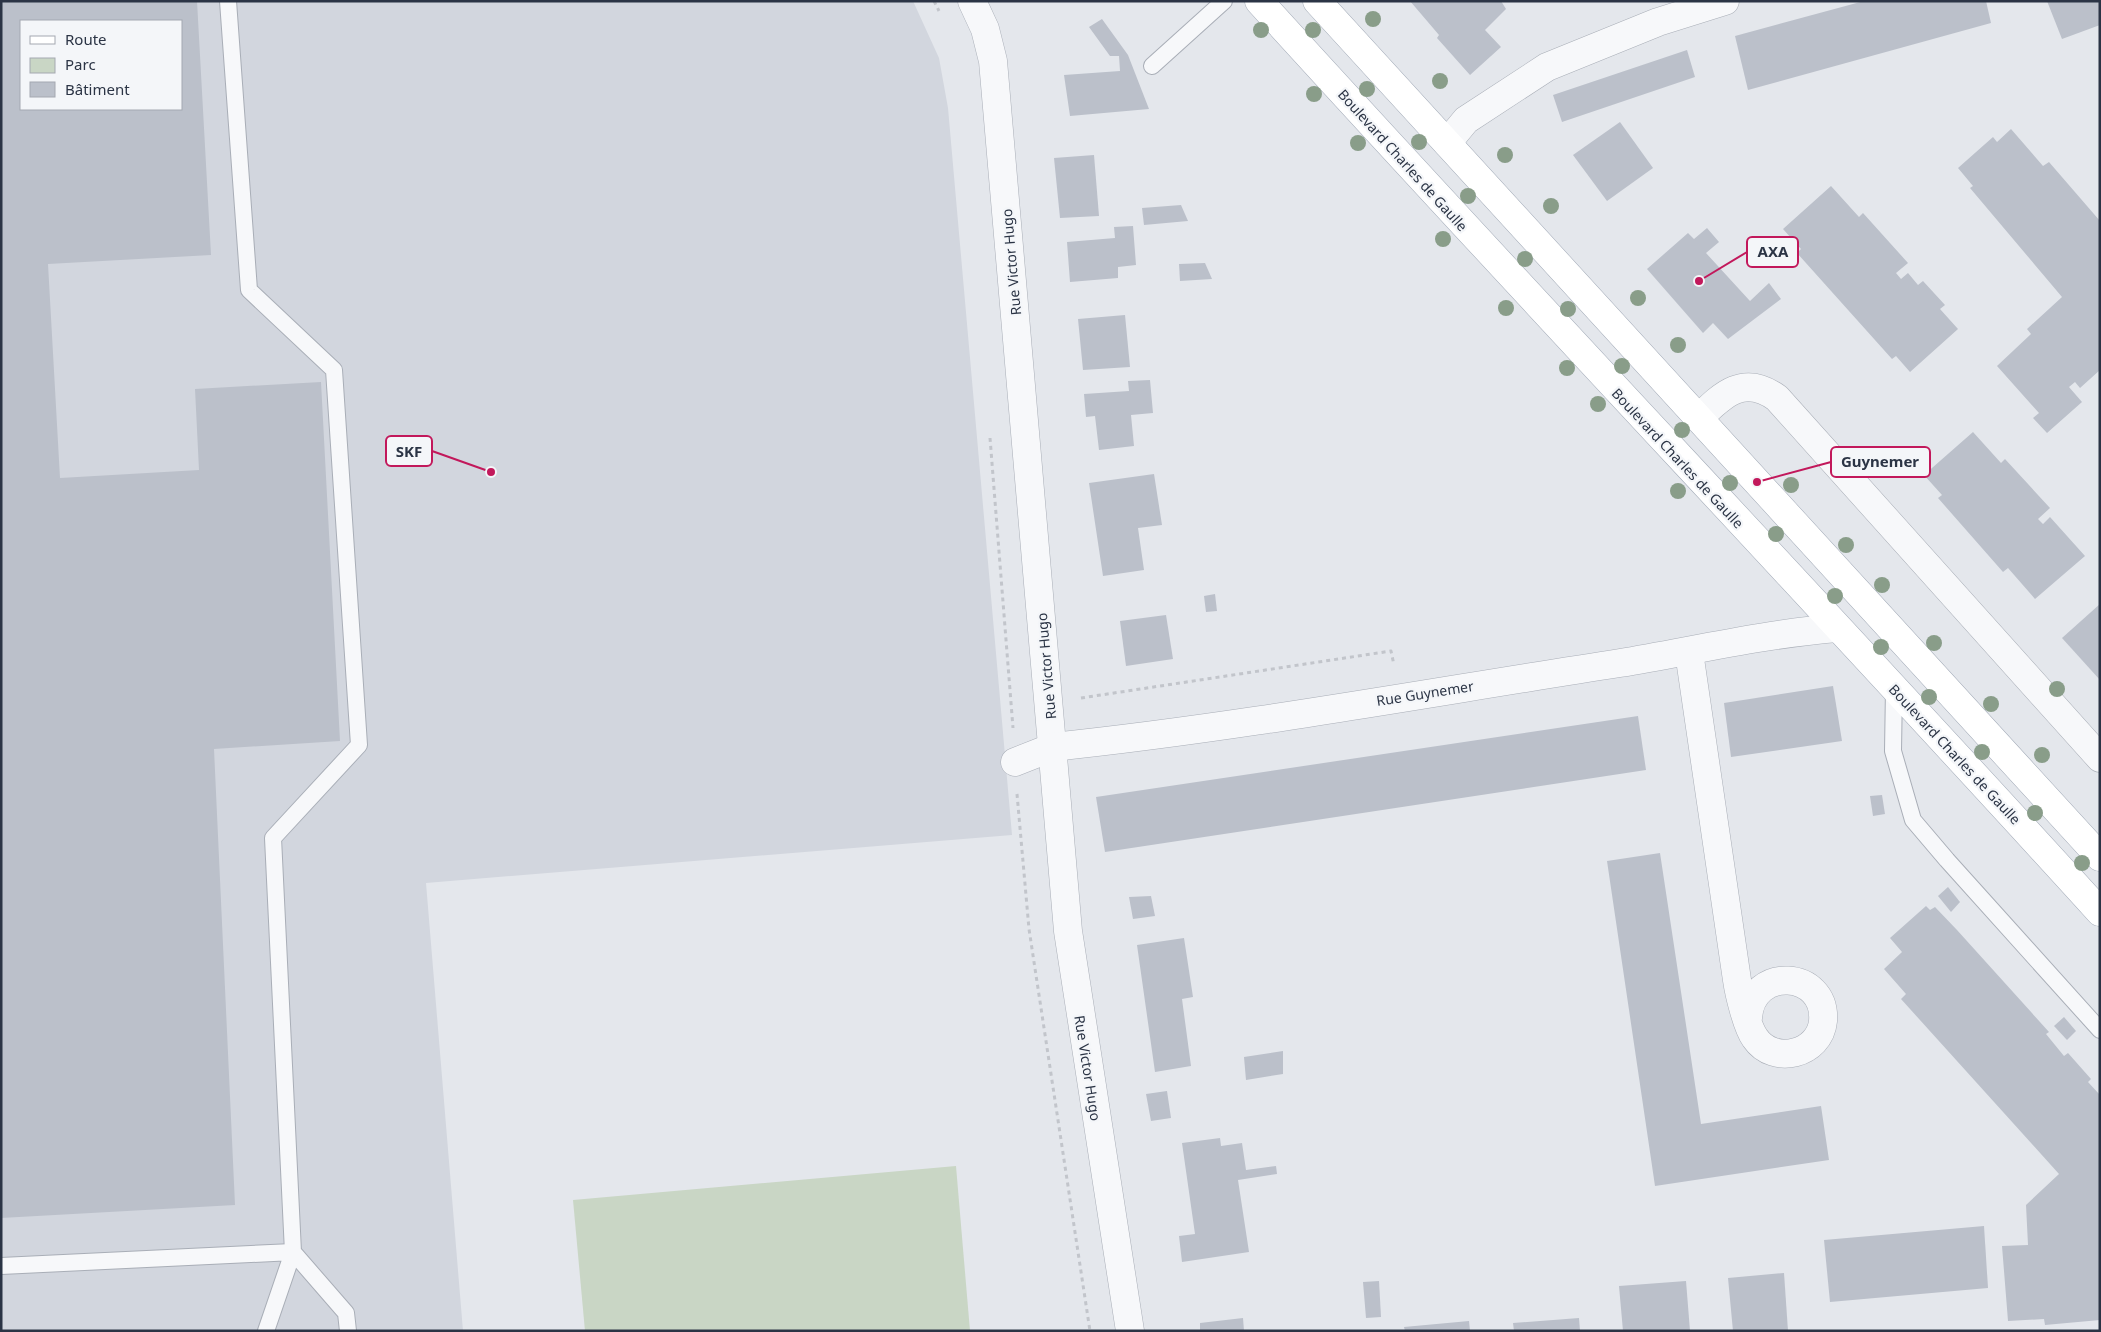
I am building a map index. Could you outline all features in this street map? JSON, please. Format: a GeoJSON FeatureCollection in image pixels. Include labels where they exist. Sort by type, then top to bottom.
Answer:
{"type":"FeatureCollection","features":[{"type":"Feature","properties":{"kind":"main road","name":"Boulevard Charles de Gaulle"},"geometry":{"type":"LineString","coordinates":[[1259,1],[1463,225],[2100,912]]}},
{"type":"Feature","properties":{"kind":"main road"},"geometry":{"type":"LineString","coordinates":[[1317,1],[2100,857]]}},
{"type":"Feature","properties":{"kind":"street","name":"Rue Victor Hugo"},"geometry":{"type":"LineString","coordinates":[[972,1],[985,29],[993,61],[1050,705],[1068,932],[1130,1331]]}},
{"type":"Feature","properties":{"kind":"street"},"geometry":{"type":"LineString","coordinates":[[1447,143],[1466,120],[1547,67],[1658,22],[1724,1]]}},
{"type":"Feature","properties":{"kind":"street"},"geometry":{"type":"LineString","coordinates":[[1699,418],[1716,401],[1736,389],[1756,388],[1777,398],[2100,758]]}},
{"type":"Feature","properties":{"kind":"street","name":"Rue Guynemer"},"geometry":{"type":"LineString","coordinates":[[1015,762],[1053,747],[1400,697],[1689,652],[1805,630],[1837,628]]}},
{"type":"Feature","properties":{"kind":"street"},"geometry":{"type":"LineString","coordinates":[[1689,652],[1737,980],[1742,1005],[1748,1018]]}},
{"type":"Feature","properties":{"kind":"lane"},"geometry":{"type":"LineString","coordinates":[[228,1],[250,290],[334,370],[359,745],[273,838],[293,1252],[266,1331]]}},
{"type":"Feature","properties":{"kind":"lane"},"geometry":{"type":"LineString","coordinates":[[1152,66],[1224,1]]}},
{"type":"Feature","properties":{"kind":"lane"},"geometry":{"type":"LineString","coordinates":[[1894,688],[1893,752],[1913,820],[2100,1030]]}},
{"type":"Feature","properties":{"kind":"lane"},"geometry":{"type":"LineString","coordinates":[[1,1266],[293,1252]]}},
{"type":"Feature","properties":{"kind":"lane"},"geometry":{"type":"LineString","coordinates":[[293,1252],[346,1313],[348,1331]]}},
{"type":"Feature","properties":{"kind":"path"},"geometry":{"type":"LineString","coordinates":[[1012,710],[1391,650],[1400,697]]}},
{"type":"Feature","properties":{"kind":"shaded area"},"geometry":{"type":"Polygon","coordinates":[[[1,1],[913,1],[939,58],[948,108],[1012,835],[426,883],[463,1331],[1,1331],[1,1]]]}},
{"type":"Feature","properties":{"kind":"green space"},"geometry":{"type":"Polygon","coordinates":[[[956,1166],[970,1331],[585,1331],[573,1200],[956,1166]]]}},
{"type":"Feature","properties":{"kind":"building"},"geometry":{"type":"Polygon","coordinates":[[[1,1],[197,1],[211,255],[48,264],[60,478],[199,470],[195,389],[321,382],[340,741],[214,749],[235,1205],[1,1218],[1,1]]]}},
{"type":"Feature","properties":{"kind":"building"},"geometry":{"type":"Polygon","coordinates":[[[1410,1],[1501,1],[1506,9],[1485,30],[1501,47],[1470,75],[1437,38],[1439,35],[1410,1]]]}},
{"type":"Feature","properties":{"kind":"building"},"geometry":{"type":"Polygon","coordinates":[[[1864,1],[1986,1],[1991,23],[1748,90],[1735,36],[1864,1]]]}},
{"type":"Feature","properties":{"kind":"building"},"geometry":{"type":"Polygon","coordinates":[[[2047,1],[2100,1],[2100,25],[2062,39],[2047,1]]]}},
{"type":"Feature","properties":{"kind":"building"},"geometry":{"type":"Polygon","coordinates":[[[1102,19],[1128,55],[1149,109],[1070,116],[1064,75],[1120,71],[1119,56],[1110,56],[1089,27],[1102,19]]]}},
{"type":"Feature","properties":{"kind":"building"},"geometry":{"type":"Polygon","coordinates":[[[1687,50],[1695,77],[1562,122],[1553,95],[1687,50]]]}},
{"type":"Feature","properties":{"kind":"building"},"geometry":{"type":"Polygon","coordinates":[[[1620,122],[1653,168],[1607,201],[1573,155],[1620,122]]]}},
{"type":"Feature","properties":{"kind":"building"},"geometry":{"type":"Polygon","coordinates":[[[2011,129],[2043,166],[2049,162],[2100,221],[2100,370],[2080,388],[2075,382],[2069,387],[2082,402],[2047,433],[2033,418],[2039,413],[1997,366],[2031,334],[2027,329],[2062,297],[1970,188],[1973,186],[1958,168],[1993,137],[1997,142],[2011,129]]]}},
{"type":"Feature","properties":{"kind":"building"},"geometry":{"type":"Polygon","coordinates":[[[1094,155],[1099,216],[1060,218],[1054,158],[1094,155]]]}},
{"type":"Feature","properties":{"kind":"building"},"geometry":{"type":"Polygon","coordinates":[[[1831,186],[1859,217],[1863,213],[1908,263],[1896,273],[1901,279],[1908,273],[1918,285],[1923,281],[1945,305],[1940,309],[1958,329],[1910,372],[1896,356],[1892,359],[1797,253],[1801,249],[1783,229],[1831,186]]]}},
{"type":"Feature","properties":{"kind":"building"},"geometry":{"type":"Polygon","coordinates":[[[1181,205],[1188,221],[1144,225],[1142,208],[1181,205]]]}},
{"type":"Feature","properties":{"kind":"building"},"geometry":{"type":"Polygon","coordinates":[[[1133,226],[1136,265],[1118,267],[1118,278],[1070,282],[1067,242],[1115,238],[1114,227],[1133,226]]]}},
{"type":"Feature","properties":{"kind":"building"},"geometry":{"type":"Polygon","coordinates":[[[1707,228],[1719,242],[1706,253],[1750,301],[1769,283],[1781,299],[1728,339],[1713,323],[1703,333],[1647,269],[1688,233],[1694,239],[1707,228]]]}},
{"type":"Feature","properties":{"kind":"building"},"geometry":{"type":"Polygon","coordinates":[[[1205,263],[1212,279],[1180,281],[1179,264],[1205,263]]]}},
{"type":"Feature","properties":{"kind":"building"},"geometry":{"type":"Polygon","coordinates":[[[1125,315],[1130,367],[1083,370],[1078,319],[1125,315]]]}},
{"type":"Feature","properties":{"kind":"building"},"geometry":{"type":"Polygon","coordinates":[[[1150,380],[1153,413],[1131,415],[1134,446],[1099,450],[1095,416],[1086,417],[1084,394],[1129,391],[1128,381],[1150,380]]]}},
{"type":"Feature","properties":{"kind":"building"},"geometry":{"type":"Polygon","coordinates":[[[1973,432],[2001,463],[2005,459],[2050,508],[2038,519],[2043,524],[2050,517],[2085,556],[2035,599],[2008,568],[2003,572],[1938,498],[1942,495],[1924,475],[1973,432]]]}},
{"type":"Feature","properties":{"kind":"building"},"geometry":{"type":"Polygon","coordinates":[[[1876,446],[1890,461],[1877,474],[1862,458],[1876,446]]]}},
{"type":"Feature","properties":{"kind":"building"},"geometry":{"type":"Polygon","coordinates":[[[1154,474],[1162,525],[1138,528],[1144,570],[1103,576],[1089,483],[1154,474]]]}},
{"type":"Feature","properties":{"kind":"building"},"geometry":{"type":"Polygon","coordinates":[[[1215,594],[1217,611],[1206,612],[1204,596],[1215,594]]]}},
{"type":"Feature","properties":{"kind":"building"},"geometry":{"type":"Polygon","coordinates":[[[2100,604],[2100,680],[2062,638],[2100,604]]]}},
{"type":"Feature","properties":{"kind":"building"},"geometry":{"type":"Polygon","coordinates":[[[1166,615],[1173,659],[1126,666],[1120,621],[1166,615]]]}},
{"type":"Feature","properties":{"kind":"building"},"geometry":{"type":"Polygon","coordinates":[[[1833,686],[1842,741],[1731,757],[1724,703],[1833,686]]]}},
{"type":"Feature","properties":{"kind":"building"},"geometry":{"type":"Polygon","coordinates":[[[1638,716],[1646,770],[1105,852],[1096,797],[1638,716]]]}},
{"type":"Feature","properties":{"kind":"building"},"geometry":{"type":"Polygon","coordinates":[[[1882,795],[1885,814],[1873,816],[1870,796],[1882,795]]]}},
{"type":"Feature","properties":{"kind":"building"},"geometry":{"type":"Polygon","coordinates":[[[1660,853],[1701,1124],[1821,1106],[1829,1160],[1655,1186],[1607,861],[1660,853]]]}},
{"type":"Feature","properties":{"kind":"building"},"geometry":{"type":"Polygon","coordinates":[[[1948,887],[1960,902],[1951,912],[1938,896],[1948,887]]]}},
{"type":"Feature","properties":{"kind":"building"},"geometry":{"type":"Polygon","coordinates":[[[1151,896],[1155,916],[1133,919],[1129,897],[1151,896]]]}},
{"type":"Feature","properties":{"kind":"building"},"geometry":{"type":"Polygon","coordinates":[[[1926,906],[1930,910],[1935,907],[1957,930],[2049,1032],[2046,1034],[2064,1056],[2068,1053],[2091,1079],[2088,1082],[2100,1095],[2100,1320],[2045,1325],[2044,1319],[2008,1321],[2002,1246],[2028,1245],[2026,1205],[2059,1174],[1901,999],[1906,994],[1884,969],[1902,952],[1890,938],[1926,906]]]}},
{"type":"Feature","properties":{"kind":"building"},"geometry":{"type":"Polygon","coordinates":[[[1184,938],[1193,997],[1182,999],[1191,1066],[1155,1072],[1137,945],[1184,938]]]}},
{"type":"Feature","properties":{"kind":"building"},"geometry":{"type":"Polygon","coordinates":[[[2064,1017],[2076,1031],[2067,1040],[2054,1026],[2064,1017]]]}},
{"type":"Feature","properties":{"kind":"building"},"geometry":{"type":"Polygon","coordinates":[[[1283,1051],[1283,1074],[1246,1080],[1244,1057],[1283,1051]]]}},
{"type":"Feature","properties":{"kind":"building"},"geometry":{"type":"Polygon","coordinates":[[[1167,1091],[1171,1118],[1151,1121],[1146,1094],[1167,1091]]]}},
{"type":"Feature","properties":{"kind":"building"},"geometry":{"type":"Polygon","coordinates":[[[1220,1138],[1221,1146],[1242,1143],[1246,1170],[1276,1166],[1277,1174],[1238,1180],[1249,1252],[1182,1262],[1179,1236],[1195,1234],[1182,1143],[1220,1138]]]}},
{"type":"Feature","properties":{"kind":"building"},"geometry":{"type":"Polygon","coordinates":[[[1984,1226],[1988,1288],[1830,1302],[1824,1240],[1984,1226]]]}},
{"type":"Feature","properties":{"kind":"building"},"geometry":{"type":"Polygon","coordinates":[[[1784,1273],[1788,1331],[1733,1331],[1728,1278],[1784,1273]]]}},
{"type":"Feature","properties":{"kind":"building"},"geometry":{"type":"Polygon","coordinates":[[[1379,1281],[1381,1317],[1366,1318],[1363,1282],[1379,1281]]]}},
{"type":"Feature","properties":{"kind":"building"},"geometry":{"type":"Polygon","coordinates":[[[1686,1281],[1690,1331],[1623,1331],[1619,1286],[1686,1281]]]}},
{"type":"Feature","properties":{"kind":"building"},"geometry":{"type":"Polygon","coordinates":[[[1243,1318],[1244,1331],[1200,1331],[1200,1323],[1243,1318]]]}},
{"type":"Feature","properties":{"kind":"building"},"geometry":{"type":"Polygon","coordinates":[[[1579,1318],[1580,1331],[1514,1331],[1513,1323],[1579,1318]]]}},
{"type":"Feature","properties":{"kind":"building"},"geometry":{"type":"Polygon","coordinates":[[[1469,1321],[1470,1331],[1405,1331],[1404,1327],[1469,1321]]]}},
{"type":"Feature","properties":{"kind":"place","name":"AXA"},"geometry":{"type":"Point","coordinates":[1699,281]}},
{"type":"Feature","properties":{"kind":"place","name":"SKF"},"geometry":{"type":"Point","coordinates":[491,472]}},
{"type":"Feature","properties":{"kind":"place","name":"Guynemer"},"geometry":{"type":"Point","coordinates":[1757,482]}}]}
